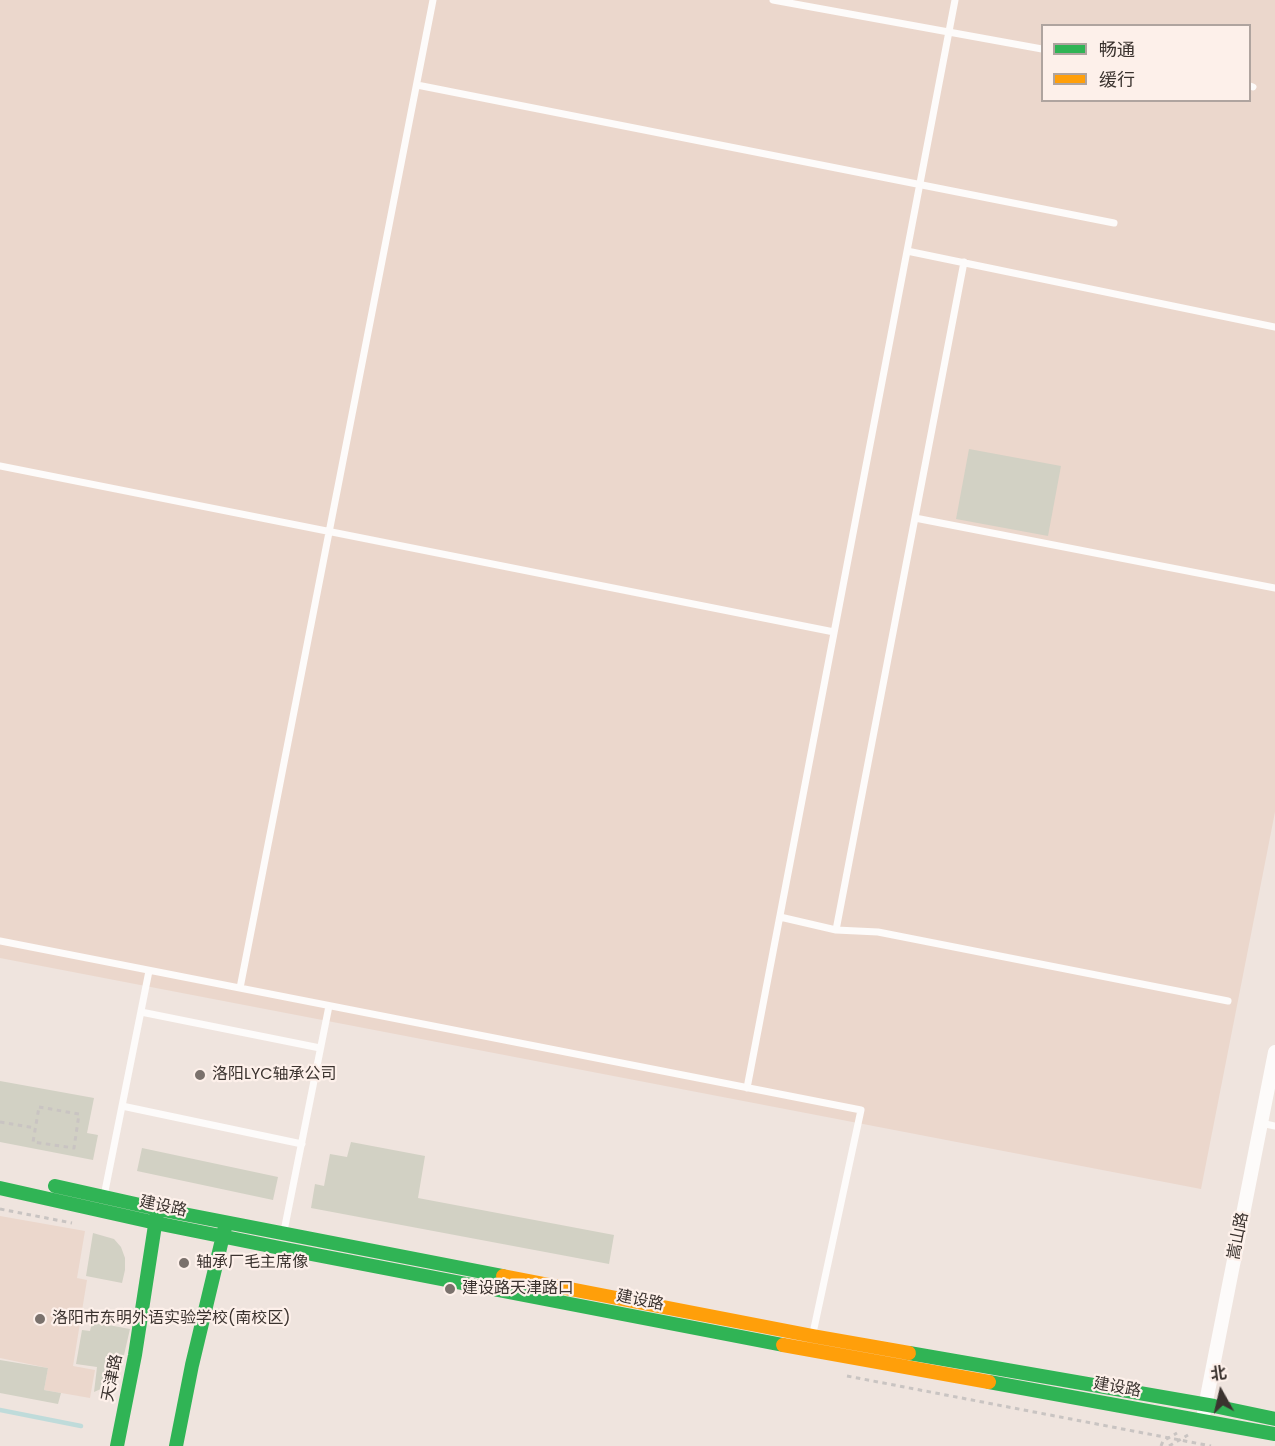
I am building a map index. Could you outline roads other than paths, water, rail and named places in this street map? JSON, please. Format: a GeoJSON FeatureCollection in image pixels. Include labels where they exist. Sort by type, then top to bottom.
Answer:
{"type":"FeatureCollection","features":[{"type":"Feature","properties":{"kind":"street","name":"嵩山路"},"geometry":{"type":"LineString","coordinates":[[1269,1124],[1275,1052]]}},
{"type":"Feature","properties":{"kind":"street","name":"嵩山路"},"geometry":{"type":"LineString","coordinates":[[1207,1421],[1275,1097]]}},
{"type":"Feature","properties":{"kind":"street","name":"建设路"},"geometry":{"type":"LineString","coordinates":[[0,1175],[103,1204],[224,1229],[280,1248],[809,1350],[1275,1434]]}},
{"type":"Feature","properties":{"kind":"street","name":"建设路"},"geometry":{"type":"LineString","coordinates":[[0,1188],[103,1204]]}},
{"type":"Feature","properties":{"kind":"street","name":"天津路"},"geometry":{"type":"LineString","coordinates":[[117,1446],[135,1355],[157,1216]]}},
{"type":"Feature","properties":{"kind":"street","name":"建设路"},"geometry":{"type":"LineString","coordinates":[[224,1229],[283,1232],[813,1336],[1275,1419]]}},
{"type":"Feature","properties":{"kind":"street"},"geometry":{"type":"LineString","coordinates":[[176,1446],[192,1365],[224,1229]]}},
{"type":"Feature","properties":{"kind":"lane"},"geometry":{"type":"LineString","coordinates":[[240,988],[433,0]]}},
{"type":"Feature","properties":{"kind":"lane"},"geometry":{"type":"LineString","coordinates":[[773,0],[1041,49]]}},
{"type":"Feature","properties":{"kind":"lane"},"geometry":{"type":"LineString","coordinates":[[747,1088],[955,0]]}},
{"type":"Feature","properties":{"kind":"lane"},"geometry":{"type":"LineString","coordinates":[[417,85],[1114,223]]}},
{"type":"Feature","properties":{"kind":"lane"},"geometry":{"type":"LineString","coordinates":[[907,251],[1275,327]]}},
{"type":"Feature","properties":{"kind":"lane"},"geometry":{"type":"LineString","coordinates":[[836,930],[964,262]]}},
{"type":"Feature","properties":{"kind":"lane"},"geometry":{"type":"LineString","coordinates":[[0,466],[834,632]]}},
{"type":"Feature","properties":{"kind":"lane"},"geometry":{"type":"LineString","coordinates":[[915,518],[1275,588]]}},
{"type":"Feature","properties":{"kind":"lane"},"geometry":{"type":"LineString","coordinates":[[780,917],[836,930],[878,933],[1228,1001]]}},
{"type":"Feature","properties":{"kind":"lane"},"geometry":{"type":"LineString","coordinates":[[0,942],[861,1110],[809,1350]]}},
{"type":"Feature","properties":{"kind":"lane"},"geometry":{"type":"LineString","coordinates":[[103,1204],[149,971]]}},
{"type":"Feature","properties":{"kind":"lane"},"geometry":{"type":"LineString","coordinates":[[280,1248],[329,1006]]}},
{"type":"Feature","properties":{"kind":"lane"},"geometry":{"type":"LineString","coordinates":[[141,1012],[321,1048]]}},
{"type":"Feature","properties":{"kind":"lane"},"geometry":{"type":"LineString","coordinates":[[122,1106],[302,1144]]}},
{"type":"Feature","properties":{"kind":"waterway"},"geometry":{"type":"LineString","coordinates":[[0,1410],[81,1426]]}},
{"type":"Feature","properties":{"kind":"place","name":"洛阳LYC轴承公司"},"geometry":{"type":"Point","coordinates":[200,1075]}},
{"type":"Feature","properties":{"kind":"place","name":"轴承厂毛主席像"},"geometry":{"type":"Point","coordinates":[184,1263]}},
{"type":"Feature","properties":{"kind":"place","name":"建设路天津路口"},"geometry":{"type":"Point","coordinates":[450,1289]}},
{"type":"Feature","properties":{"kind":"place","name":"洛阳市东明外语实验学校(南校区)"},"geometry":{"type":"Point","coordinates":[40,1319]}}]}
